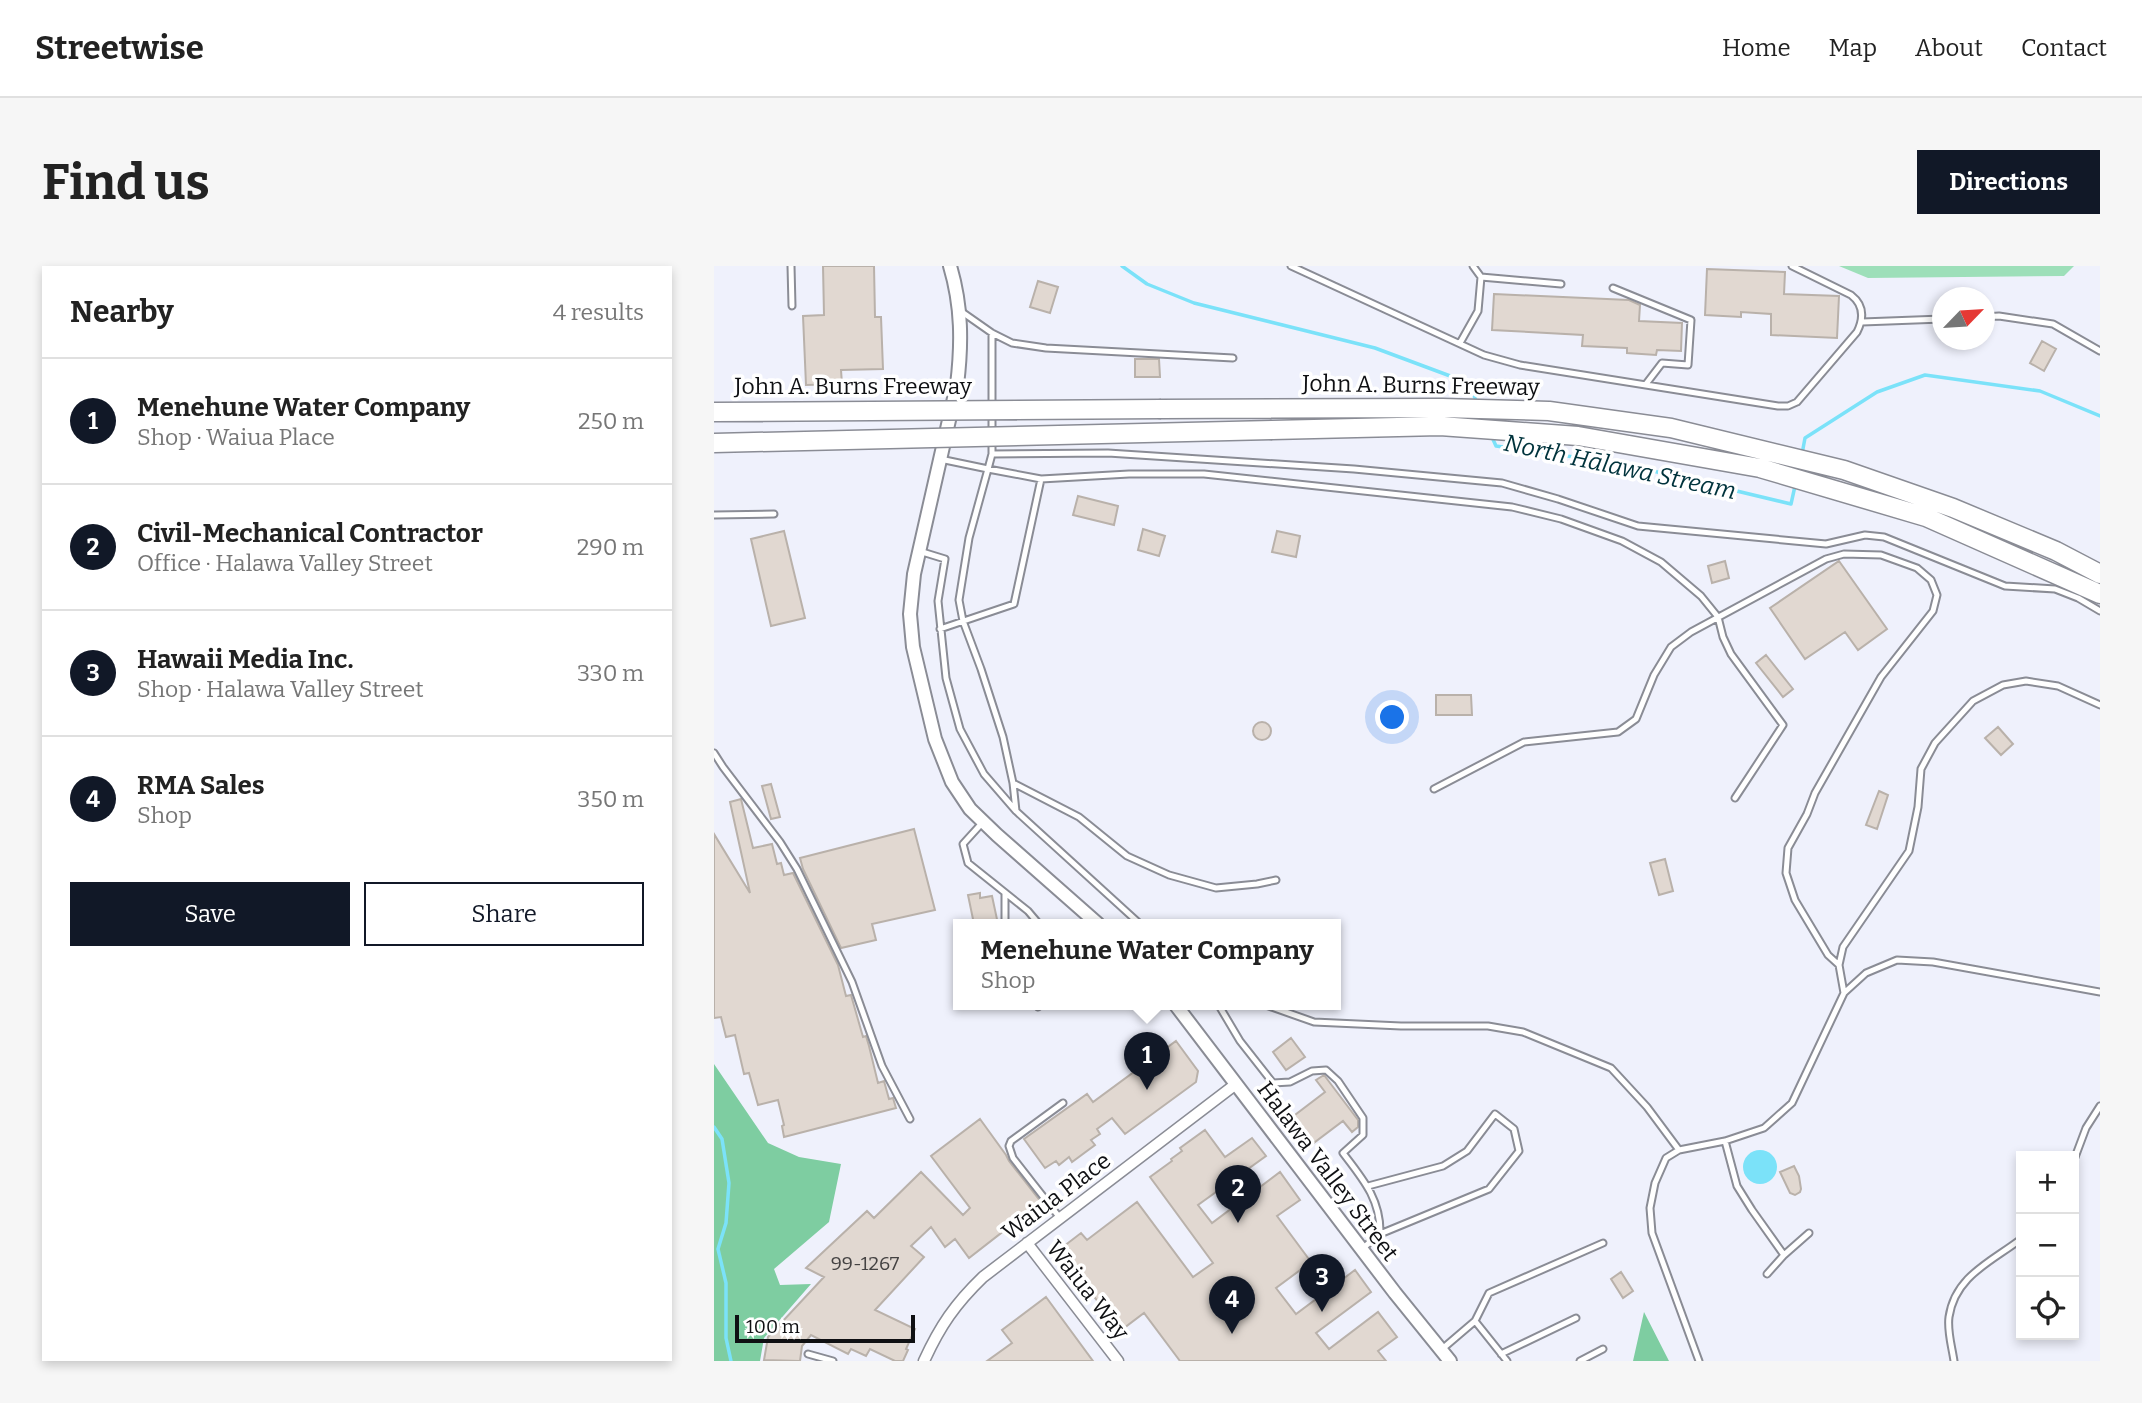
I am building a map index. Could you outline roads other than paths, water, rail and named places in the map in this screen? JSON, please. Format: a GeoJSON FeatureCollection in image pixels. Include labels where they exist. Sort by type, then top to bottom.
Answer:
{"type":"FeatureCollection","features":[{"type":"Feature","properties":{"kind":"highway","name":"John A. Burns Freeway"},"geometry":{"type":"LineString","coordinates":[[714,412],[1347,408],[1549,411],[1671,428],[1844,470],[1914,504],[1926,517],[2100,594]]}},
{"type":"Feature","properties":{"kind":"highway","name":"John A. Burns Freeway"},"geometry":{"type":"LineString","coordinates":[[714,443],[1440,426],[1578,436],[1760,468],[1914,504],[1953,508],[2045,546],[2100,574]]}},
{"type":"Feature","properties":{"kind":"street"},"geometry":{"type":"LineString","coordinates":[[950,266],[961,332],[957,385],[913,584],[910,614],[916,662],[935,739],[960,795],[983,822],[1092,919]]}},
{"type":"Feature","properties":{"kind":"street","name":"Halawa Valley Street"},"geometry":{"type":"LineString","coordinates":[[1180,1010],[1450,1361]]}},
{"type":"Feature","properties":{"kind":"street","name":"Waiua Place"},"geometry":{"type":"LineString","coordinates":[[924,1361],[940,1326],[959,1301],[983,1277],[1236,1084]]}},
{"type":"Feature","properties":{"kind":"street","name":"Waiua Way"},"geometry":{"type":"LineString","coordinates":[[1027,1243],[1118,1361]]}},
{"type":"Feature","properties":{"kind":"lane"},"geometry":{"type":"LineString","coordinates":[[791,266],[792,306]]}},
{"type":"Feature","properties":{"kind":"lane"},"geometry":{"type":"LineString","coordinates":[[1291,266],[1484,355],[1520,365],[1778,407],[1797,402],[1862,323],[1859,301],[1852,295],[1792,266]]}},
{"type":"Feature","properties":{"kind":"lane"},"geometry":{"type":"LineString","coordinates":[[1460,344],[1478,311],[1481,277],[1473,266]]}},
{"type":"Feature","properties":{"kind":"lane"},"geometry":{"type":"LineString","coordinates":[[1481,277],[1561,284]]}},
{"type":"Feature","properties":{"kind":"lane"},"geometry":{"type":"LineString","coordinates":[[1613,288],[1691,320],[1688,365],[1662,363],[1646,384]]}},
{"type":"Feature","properties":{"kind":"lane"},"geometry":{"type":"LineString","coordinates":[[959,310],[992,333],[1013,343],[1045,348],[1233,358]]}},
{"type":"Feature","properties":{"kind":"lane"},"geometry":{"type":"LineString","coordinates":[[1995,316],[2053,324],[2100,351]]}},
{"type":"Feature","properties":{"kind":"lane"},"geometry":{"type":"LineString","coordinates":[[1862,323],[1932,320]]}},
{"type":"Feature","properties":{"kind":"lane"},"geometry":{"type":"LineString","coordinates":[[992,333],[992,454],[969,537],[959,600],[962,621],[1003,737],[1016,811]]}},
{"type":"Feature","properties":{"kind":"lane"},"geometry":{"type":"LineString","coordinates":[[992,454],[1122,453],[1354,469],[1502,483],[1638,526],[1826,544],[1865,535],[1884,537],[2005,586],[2055,589],[2100,611]]}},
{"type":"Feature","properties":{"kind":"lane"},"geometry":{"type":"LineString","coordinates":[[940,459],[1041,479],[1129,474],[1204,474],[1512,507],[1561,519],[1622,541],[1661,562],[1701,596],[1718,617],[1731,654],[1783,725],[1735,798]]}},
{"type":"Feature","properties":{"kind":"lane"},"geometry":{"type":"LineString","coordinates":[[940,629],[1014,604],[1041,479]]}},
{"type":"Feature","properties":{"kind":"lane"},"geometry":{"type":"LineString","coordinates":[[714,515],[775,514]]}},
{"type":"Feature","properties":{"kind":"lane"},"geometry":{"type":"LineString","coordinates":[[919,551],[944,559],[938,601],[946,678],[960,729],[984,774],[1016,811],[1135,919]]}},
{"type":"Feature","properties":{"kind":"lane"},"geometry":{"type":"LineString","coordinates":[[1434,789],[1524,742],[1618,732],[1636,719],[1654,675],[1671,648],[1691,632],[1826,559],[1844,554],[1881,555],[1917,568],[1931,580],[1937,595],[1933,611],[1881,677],[1815,793],[1788,848],[1786,873],[1795,900],[1828,955],[1839,965]]}},
{"type":"Feature","properties":{"kind":"lane"},"geometry":{"type":"LineString","coordinates":[[1844,993],[1839,965],[1843,947],[1909,850],[1921,769],[1935,743],[1973,701],[2003,685],[2026,681],[2058,686],[2100,705]]}},
{"type":"Feature","properties":{"kind":"lane"},"geometry":{"type":"LineString","coordinates":[[714,753],[797,869],[852,982],[882,1066],[910,1119]]}},
{"type":"Feature","properties":{"kind":"lane"},"geometry":{"type":"LineString","coordinates":[[1013,783],[1079,817],[1127,856],[1168,875],[1216,888],[1276,880]]}},
{"type":"Feature","properties":{"kind":"lane"},"geometry":{"type":"LineString","coordinates":[[983,822],[963,844],[968,863],[1035,919]]}},
{"type":"Feature","properties":{"kind":"lane"},"geometry":{"type":"LineString","coordinates":[[1005,894],[1005,919]]}},
{"type":"Feature","properties":{"kind":"lane"},"geometry":{"type":"LineString","coordinates":[[1699,1361],[1652,1233],[1650,1208],[1655,1183],[1666,1158],[1679,1150],[1725,1141],[1764,1128],[1792,1103],[1844,993],[1866,973],[1897,960],[1933,962],[2100,992]]}},
{"type":"Feature","properties":{"kind":"lane"},"geometry":{"type":"LineString","coordinates":[[1222,1010],[1240,1041],[1273,1083],[1290,1082],[1312,1071],[1326,1070],[1338,1081],[1363,1118],[1363,1135],[1343,1153],[1368,1186],[1380,1218],[1380,1234]]}},
{"type":"Feature","properties":{"kind":"lane"},"geometry":{"type":"LineString","coordinates":[[1281,1010],[1314,1021],[1401,1026],[1488,1026],[1523,1032],[1611,1068],[1647,1107],[1679,1150]]}},
{"type":"Feature","properties":{"kind":"lane"},"geometry":{"type":"LineString","coordinates":[[1060,1218],[1013,1158],[1009,1146],[1011,1141],[1063,1103]]}},
{"type":"Feature","properties":{"kind":"lane"},"geometry":{"type":"LineString","coordinates":[[2077,1151],[2086,1128],[2100,1106]]}},
{"type":"Feature","properties":{"kind":"lane"},"geometry":{"type":"LineString","coordinates":[[1362,1249],[1380,1234],[1489,1189],[1519,1151],[1514,1129],[1495,1114],[1467,1151],[1443,1166],[1368,1186]]}},
{"type":"Feature","properties":{"kind":"lane"},"geometry":{"type":"LineString","coordinates":[[1725,1141],[1737,1186],[1784,1255]]}},
{"type":"Feature","properties":{"kind":"lane"},"geometry":{"type":"LineString","coordinates":[[1766,1274],[1809,1233]]}},
{"type":"Feature","properties":{"kind":"lane"},"geometry":{"type":"LineString","coordinates":[[1441,1350],[1475,1321],[1489,1293],[1603,1243]]}},
{"type":"Feature","properties":{"kind":"lane"},"geometry":{"type":"LineString","coordinates":[[1954,1361],[1949,1320],[1955,1293],[1968,1277],[2016,1243]]}},
{"type":"Feature","properties":{"kind":"lane"},"geometry":{"type":"LineString","coordinates":[[1501,1354],[1576,1318]]}},
{"type":"Feature","properties":{"kind":"lane"},"geometry":{"type":"LineString","coordinates":[[1475,1321],[1507,1361]]}},
{"type":"Feature","properties":{"kind":"lane"},"geometry":{"type":"LineString","coordinates":[[1580,1361],[1603,1349]]}},
{"type":"Feature","properties":{"kind":"lane"},"geometry":{"type":"LineString","coordinates":[[808,1354],[834,1361]]}},
{"type":"Feature","properties":{"kind":"water"},"geometry":{"type":"Polygon","coordinates":[[[1760,1150],[1772,1155],[1777,1167],[1772,1179],[1760,1184],[1748,1179],[1743,1167],[1748,1155],[1760,1150]]]}},
{"type":"Feature","properties":{"kind":"waterway","name":"North Hālawa Stream"},"geometry":{"type":"LineString","coordinates":[[1122,266],[1147,284],[1194,303],[1375,348],[1469,383],[1477,403]]}},
{"type":"Feature","properties":{"kind":"waterway","name":"North Hālawa Stream"},"geometry":{"type":"LineString","coordinates":[[1802,454],[1805,438],[1877,392],[1925,375],[2040,391],[2100,416]]}},
{"type":"Feature","properties":{"kind":"waterway","name":"North Hālawa Stream"},"geometry":{"type":"LineString","coordinates":[[1491,435],[1496,446],[1624,464],[1791,504],[1795,486]]}},
{"type":"Feature","properties":{"kind":"waterway"},"geometry":{"type":"LineString","coordinates":[[714,1127],[722,1139],[729,1183],[726,1223],[718,1249],[726,1283],[726,1338],[731,1361]]}},
{"type":"Feature","properties":{"kind":"place","name":"Menehune Water Company"},"geometry":{"type":"Point","coordinates":[1147,1090]}},
{"type":"Feature","properties":{"kind":"place","name":"Civil-Mechanical Contractor"},"geometry":{"type":"Point","coordinates":[1238,1223]}},
{"type":"Feature","properties":{"kind":"place","name":"Hawaii Media Inc."},"geometry":{"type":"Point","coordinates":[1322,1312]}},
{"type":"Feature","properties":{"kind":"place","name":"RMA Sales"},"geometry":{"type":"Point","coordinates":[1232,1334]}}]}
